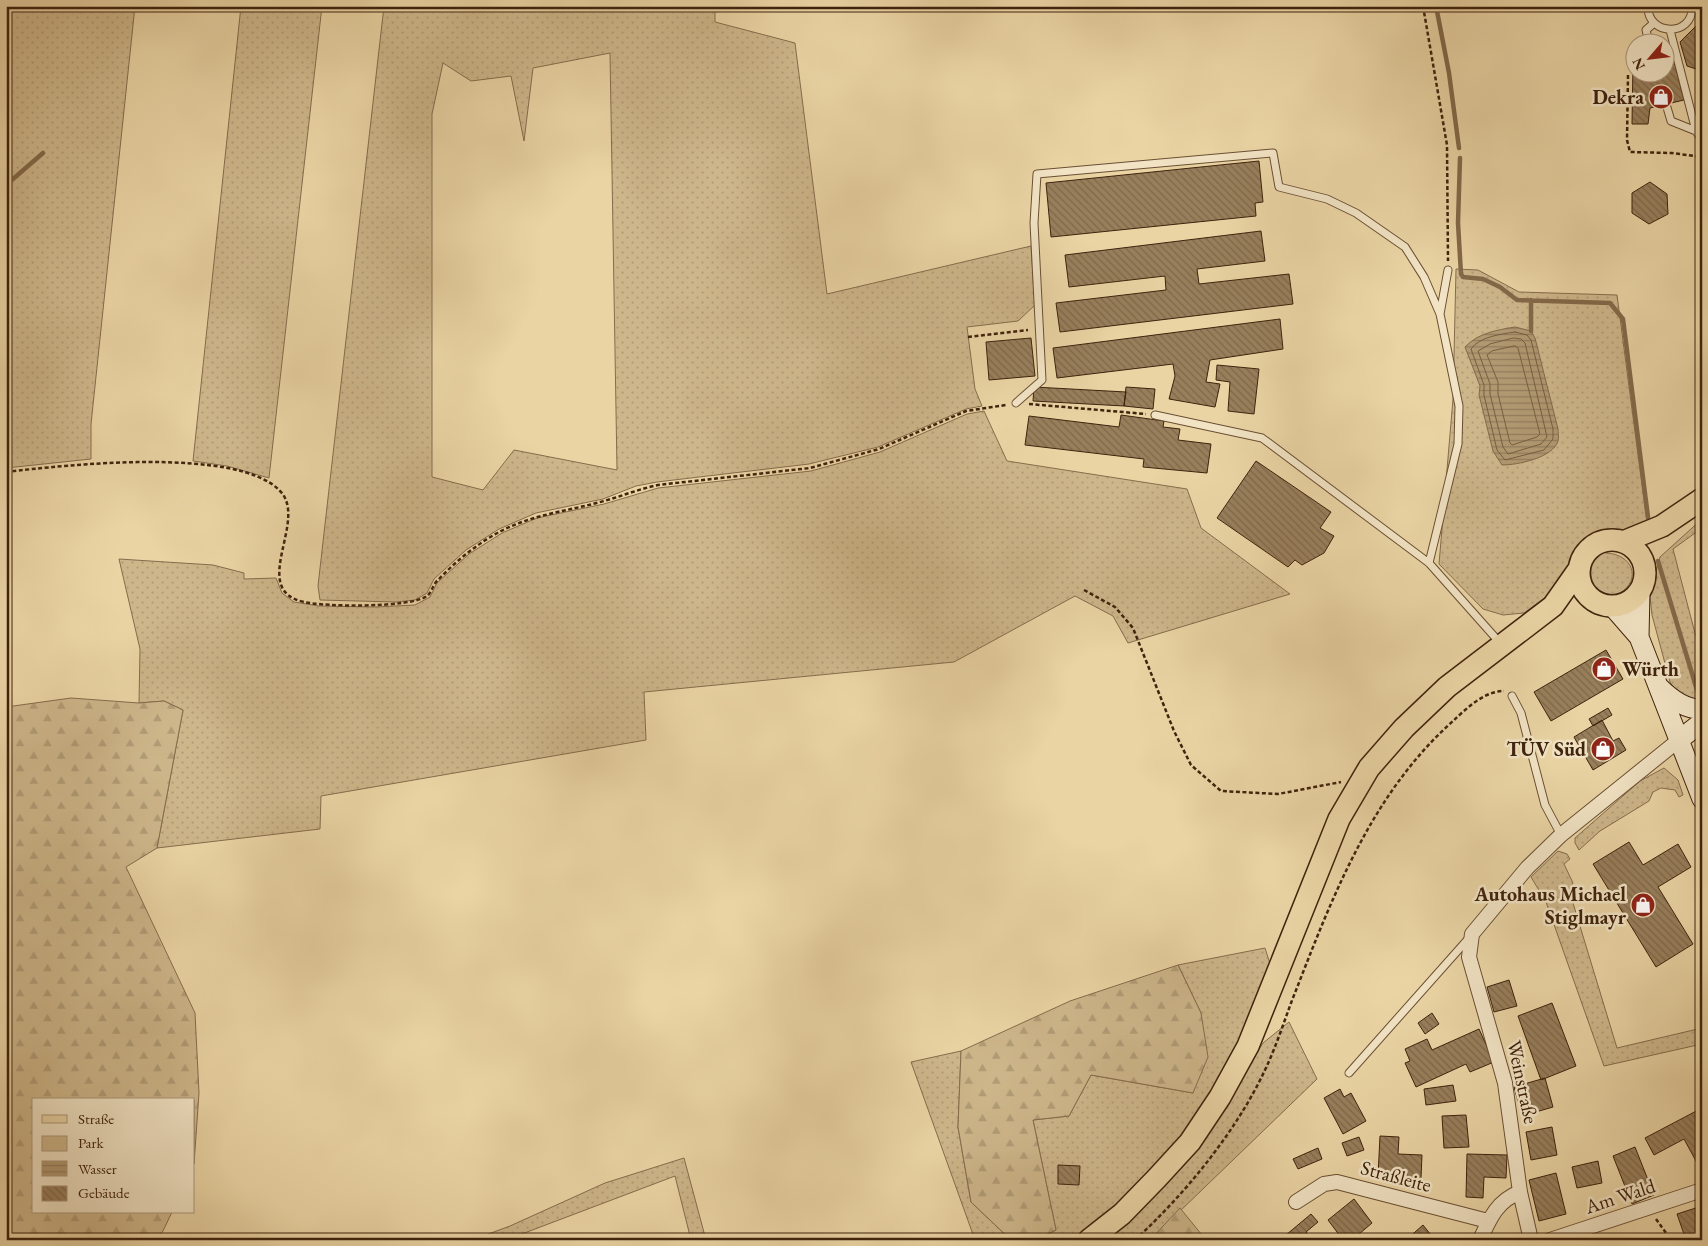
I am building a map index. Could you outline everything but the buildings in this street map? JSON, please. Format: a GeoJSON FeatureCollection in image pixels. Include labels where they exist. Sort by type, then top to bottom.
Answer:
{"type":"FeatureCollection","features":[{"type":"Feature","properties":{"kind":"main road"},"geometry":{"type":"LineString","coordinates":[[1624,542],[1662,526],[1702,499]]}},
{"type":"Feature","properties":{"kind":"main road"},"geometry":{"type":"LineString","coordinates":[[1644,563],[1662,526]]}},
{"type":"Feature","properties":{"kind":"main road"},"geometry":{"type":"LineString","coordinates":[[1089,1240],[1122,1214],[1183,1150],[1220,1097],[1248,1046],[1326,849],[1356,787],[1380,753],[1447,687],[1553,606],[1579,569],[1584,555],[1594,545],[1609,540],[1624,542],[1636,550],[1644,563],[1645,577],[1640,591],[1639,637]]}},
{"type":"Feature","properties":{"kind":"main road"},"geometry":{"type":"LineString","coordinates":[[1579,569],[1582,588],[1591,600],[1601,605],[1612,606],[1628,602],[1640,591]]}},
{"type":"Feature","properties":{"kind":"main road"},"geometry":{"type":"LineString","coordinates":[[1553,606],[1591,600]]}},
{"type":"Feature","properties":{"kind":"main road"},"geometry":{"type":"LineString","coordinates":[[1612,606],[1639,637],[1702,799]]}},
{"type":"Feature","properties":{"kind":"main road"},"geometry":{"type":"LineString","coordinates":[[1658,686],[1668,696],[1682,705],[1702,709]]}},
{"type":"Feature","properties":{"kind":"main road"},"geometry":{"type":"LineString","coordinates":[[1679,740],[1702,722]]}},
{"type":"Feature","properties":{"kind":"street"},"geometry":{"type":"LineString","coordinates":[[1472,934],[1527,868],[1561,835],[1679,740]]}},
{"type":"Feature","properties":{"kind":"street","name":"Weinstraße"},"geometry":{"type":"LineString","coordinates":[[1472,934],[1469,957],[1505,1083],[1520,1192],[1531,1240]]}},
{"type":"Feature","properties":{"kind":"street","name":"Straßleite"},"geometry":{"type":"LineString","coordinates":[[1296,1202],[1324,1184],[1337,1182],[1488,1221]]}},
{"type":"Feature","properties":{"kind":"street","name":"Am Wald"},"geometry":{"type":"LineString","coordinates":[[1550,1240],[1702,1190]]}},
{"type":"Feature","properties":{"kind":"street"},"geometry":{"type":"LineString","coordinates":[[1480,1240],[1488,1221],[1504,1200],[1520,1192]]}},
{"type":"Feature","properties":{"kind":"lane"},"geometry":{"type":"LineString","coordinates":[[1648,6],[1649,17],[1654,23],[1660,28],[1670,30],[1681,28],[1686,24],[1690,18],[1692,6]]}},
{"type":"Feature","properties":{"kind":"lane"},"geometry":{"type":"LineString","coordinates":[[1646,32],[1646,30],[1654,23]]}},
{"type":"Feature","properties":{"kind":"lane"},"geometry":{"type":"LineString","coordinates":[[1670,30],[1696,131],[1702,140]]}},
{"type":"Feature","properties":{"kind":"lane"},"geometry":{"type":"LineString","coordinates":[[1666,104],[1671,121],[1696,131]]}},
{"type":"Feature","properties":{"kind":"lane"},"geometry":{"type":"LineString","coordinates":[[1016,403],[1042,380],[1034,223],[1037,174],[1273,153],[1279,187],[1334,203],[1356,213],[1405,246],[1424,277],[1440,314],[1459,406],[1460,425],[1458,444],[1429,563]]}},
{"type":"Feature","properties":{"kind":"lane"},"geometry":{"type":"LineString","coordinates":[[1440,314],[1448,270]]}},
{"type":"Feature","properties":{"kind":"lane"},"geometry":{"type":"LineString","coordinates":[[1155,415],[1262,438],[1429,563],[1501,644]]}},
{"type":"Feature","properties":{"kind":"lane"},"geometry":{"type":"LineString","coordinates":[[1512,696],[1521,713],[1545,805],[1553,824],[1561,835]]}},
{"type":"Feature","properties":{"kind":"lane"},"geometry":{"type":"LineString","coordinates":[[1350,1073],[1472,934]]}},
{"type":"Feature","properties":{"kind":"path"},"geometry":{"type":"LineString","coordinates":[[1424,6],[1448,145],[1448,270]]}},
{"type":"Feature","properties":{"kind":"path"},"geometry":{"type":"LineString","coordinates":[[1628,82],[1627,140],[1630,152],[1672,153],[1702,157]]}},
{"type":"Feature","properties":{"kind":"path"},"geometry":{"type":"LineString","coordinates":[[968,337],[1039,329]]}},
{"type":"Feature","properties":{"kind":"path"},"geometry":{"type":"LineString","coordinates":[[6,472],[92,463],[151,462],[193,464],[254,476],[271,483],[282,492],[288,504],[279,574],[280,583],[284,591],[305,602],[396,604],[415,602],[428,595],[436,582],[468,553],[500,531],[536,516],[604,501],[637,490],[658,485],[810,468],[879,449],[966,411],[1016,403],[1155,415]]}},
{"type":"Feature","properties":{"kind":"path"},"geometry":{"type":"LineString","coordinates":[[1084,590],[1115,607],[1134,628],[1174,731],[1191,765],[1221,791],[1278,794],[1336,782],[1350,783],[1356,787]]}},
{"type":"Feature","properties":{"kind":"path"},"geometry":{"type":"LineString","coordinates":[[1134,1240],[1162,1215],[1202,1168],[1239,1115],[1265,1070],[1339,887],[1360,841],[1399,778],[1441,732],[1462,713],[1490,694],[1507,691],[1512,696]]}},
{"type":"Feature","properties":{"kind":"path"},"geometry":{"type":"LineString","coordinates":[[1648,1208],[1671,1240]]}},
{"type":"Feature","properties":{"kind":"green space"},"geometry":{"type":"Polygon","coordinates":[[[6,6],[82,12],[84,6],[135,6],[91,424],[91,459],[6,468],[6,6]]]}},
{"type":"Feature","properties":{"kind":"green space"},"geometry":{"type":"Polygon","coordinates":[[[241,6],[322,6],[269,478],[227,466],[193,461],[241,6]]]}},
{"type":"Feature","properties":{"kind":"green space"},"geometry":{"type":"Polygon","coordinates":[[[384,6],[715,6],[715,22],[795,43],[827,294],[1031,246],[1035,305],[1018,321],[967,327],[975,389],[982,406],[966,409],[878,447],[809,464],[657,482],[636,486],[603,499],[536,513],[499,529],[466,550],[434,579],[427,593],[415,600],[396,602],[320,600],[318,586],[384,6]],[[610,53],[533,68],[524,141],[511,76],[471,81],[443,63],[432,114],[432,477],[483,490],[514,450],[617,470],[610,53]]]}},
{"type":"Feature","properties":{"kind":"green space"},"geometry":{"type":"Polygon","coordinates":[[[1456,269],[1478,270],[1519,292],[1617,295],[1647,523],[1606,553],[1615,554],[1622,558],[1628,562],[1631,568],[1631,581],[1619,594],[1605,593],[1595,587],[1591,576],[1593,562],[1524,613],[1503,615],[1483,609],[1439,564],[1453,399],[1456,269]]]}},
{"type":"Feature","properties":{"kind":"green space"},"geometry":{"type":"Polygon","coordinates":[[[984,411],[1007,461],[1187,489],[1201,528],[1290,594],[1128,643],[1113,616],[1075,596],[954,662],[644,692],[646,740],[321,796],[320,829],[157,848],[183,710],[164,701],[139,703],[140,649],[119,559],[213,565],[244,573],[244,579],[276,578],[282,593],[294,602],[319,606],[376,607],[415,605],[430,597],[437,583],[469,554],[502,533],[537,518],[604,504],[658,488],[811,471],[880,452],[967,414],[984,411]]]}},
{"type":"Feature","properties":{"kind":"green space"},"geometry":{"type":"Polygon","coordinates":[[[1702,519],[1702,528],[1673,549],[1702,660],[1702,702],[1689,702],[1674,689],[1670,682],[1652,615],[1650,596],[1660,557],[1702,519]]]}},
{"type":"Feature","properties":{"kind":"green space"},"geometry":{"type":"Polygon","coordinates":[[[71,698],[139,703],[164,701],[183,710],[157,848],[126,867],[195,1013],[199,1093],[195,1150],[195,1098],[32,1098],[32,1214],[171,1214],[163,1231],[155,1240],[6,1240],[6,707],[71,698]]]}},
{"type":"Feature","properties":{"kind":"green space"},"geometry":{"type":"Polygon","coordinates":[[[1664,768],[1678,780],[1683,795],[1679,797],[1675,790],[1661,788],[1653,792],[1649,801],[1600,831],[1579,850],[1575,843],[1575,838],[1640,781],[1664,768]]]}},
{"type":"Feature","properties":{"kind":"green space"},"geometry":{"type":"Polygon","coordinates":[[[1558,851],[1567,854],[1570,859],[1564,864],[1573,883],[1569,890],[1617,1048],[1702,1028],[1702,1044],[1604,1066],[1546,902],[1531,877],[1558,851]]]}},
{"type":"Feature","properties":{"kind":"green space"},"geometry":{"type":"Polygon","coordinates":[[[1265,948],[1272,970],[1249,1029],[1180,1143],[1096,1226],[1075,1240],[1035,1240],[1056,1230],[1033,1120],[1069,1116],[1091,1075],[1193,1093],[1201,1013],[1178,965],[1265,948]]]}},
{"type":"Feature","properties":{"kind":"green space"},"geometry":{"type":"Polygon","coordinates":[[[1178,965],[1201,1013],[1208,1057],[1193,1093],[1091,1075],[1069,1116],[1033,1120],[1056,1230],[1035,1240],[1011,1240],[971,1202],[958,1127],[961,1051],[1070,1001],[1178,965]]]}},
{"type":"Feature","properties":{"kind":"green space"},"geometry":{"type":"Polygon","coordinates":[[[1289,1022],[1317,1079],[1150,1240],[1102,1240],[1153,1197],[1197,1150],[1263,1043],[1289,1022]]]}},
{"type":"Feature","properties":{"kind":"green space"},"geometry":{"type":"Polygon","coordinates":[[[961,1051],[958,1127],[971,1202],[1011,1240],[975,1240],[911,1062],[961,1051]]]}},
{"type":"Feature","properties":{"kind":"green space"},"geometry":{"type":"Polygon","coordinates":[[[684,1158],[706,1240],[691,1240],[675,1176],[506,1240],[472,1240],[510,1226],[605,1183],[684,1158]]]}},
{"type":"Feature","properties":{"kind":"green space"},"geometry":{"type":"Polygon","coordinates":[[[1180,1208],[1206,1240],[1150,1240],[1180,1208]]]}},
{"type":"Feature","properties":{"kind":"water"},"geometry":{"type":"Polygon","coordinates":[[[1515,327],[1531,331],[1535,338],[1558,429],[1558,441],[1555,447],[1542,456],[1525,462],[1502,465],[1493,451],[1479,395],[1480,386],[1465,347],[1482,335],[1515,327]]]}},
{"type":"Feature","properties":{"kind":"waterway"},"geometry":{"type":"LineString","coordinates":[[1436,6],[1449,73],[1459,148]]}},
{"type":"Feature","properties":{"kind":"waterway"},"geometry":{"type":"LineString","coordinates":[[6,185],[43,153]]}},
{"type":"Feature","properties":{"kind":"waterway"},"geometry":{"type":"LineString","coordinates":[[1460,158],[1458,223],[1461,274],[1463,277],[1483,279],[1500,287],[1517,300],[1610,303],[1623,319],[1648,517]]}},
{"type":"Feature","properties":{"kind":"waterway"},"geometry":{"type":"LineString","coordinates":[[1531,300],[1531,331]]}},
{"type":"Feature","properties":{"kind":"waterway"},"geometry":{"type":"LineString","coordinates":[[1658,561],[1697,690]]}},
{"type":"Feature","properties":{"kind":"place","name":"Dekra"},"geometry":{"type":"Point","coordinates":[1661,97]}},
{"type":"Feature","properties":{"kind":"place","name":"Würth"},"geometry":{"type":"Point","coordinates":[1604,669]}},
{"type":"Feature","properties":{"kind":"place","name":"TÜV Süd"},"geometry":{"type":"Point","coordinates":[1603,749]}},
{"type":"Feature","properties":{"kind":"place","name":"Autohaus Michael Stiglmayr"},"geometry":{"type":"Point","coordinates":[1643,905]}}]}
